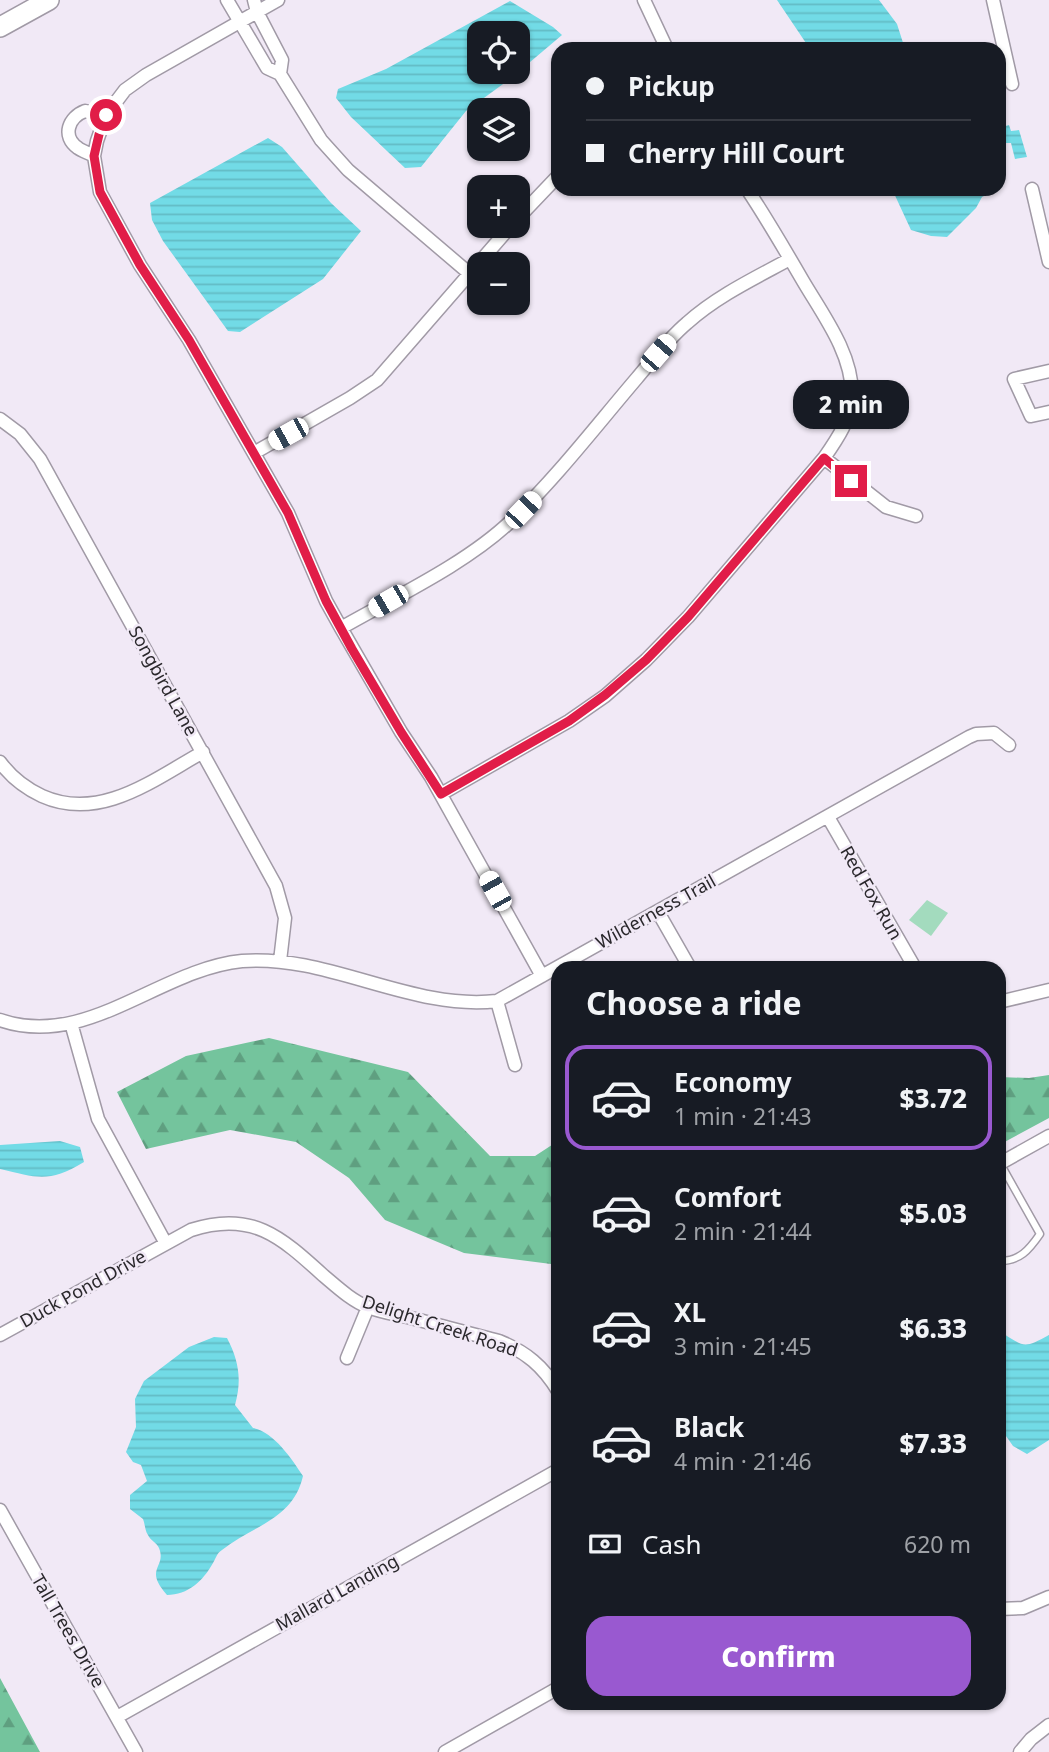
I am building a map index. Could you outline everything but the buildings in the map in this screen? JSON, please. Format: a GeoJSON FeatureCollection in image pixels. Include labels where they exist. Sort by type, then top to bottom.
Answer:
{"type":"FeatureCollection","features":[{"type":"Feature","properties":{"kind":"main road"},"geometry":{"type":"LineString","coordinates":[[0,27],[49,0]]}},
{"type":"Feature","properties":{"kind":"street"},"geometry":{"type":"LineString","coordinates":[[227,0],[250,12],[282,60],[280,74]]}},
{"type":"Feature","properties":{"kind":"street"},"geometry":{"type":"LineString","coordinates":[[278,0],[250,12],[134,83],[116,100],[101,126],[94,156],[100,192],[288,513],[326,601],[401,732],[441,794],[542,976]]}},
{"type":"Feature","properties":{"kind":"street"},"geometry":{"type":"LineString","coordinates":[[644,0],[664,42]]}},
{"type":"Feature","properties":{"kind":"street"},"geometry":{"type":"LineString","coordinates":[[993,0],[1002,42]]}},
{"type":"Feature","properties":{"kind":"street"},"geometry":{"type":"LineString","coordinates":[[250,12],[267,68],[280,74],[306,118],[333,154],[467,271]]}},
{"type":"Feature","properties":{"kind":"street"},"geometry":{"type":"LineString","coordinates":[[1006,57],[1012,84]]}},
{"type":"Feature","properties":{"kind":"street"},"geometry":{"type":"LineString","coordinates":[[94,156],[74,145],[68,134],[69,127],[73,118],[85,111],[106,115]]}},
{"type":"Feature","properties":{"kind":"street"},"geometry":{"type":"LineString","coordinates":[[530,205],[551,183]]}},
{"type":"Feature","properties":{"kind":"street"},"geometry":{"type":"LineString","coordinates":[[1032,189],[1049,262]]}},
{"type":"Feature","properties":{"kind":"street"},"geometry":{"type":"LineString","coordinates":[[441,794],[569,721],[646,660],[688,617],[824,458],[841,433],[848,418],[852,393],[849,373],[839,344],[751,196]]}},
{"type":"Feature","properties":{"kind":"street"},"geometry":{"type":"LineString","coordinates":[[489,252],[501,238]]}},
{"type":"Feature","properties":{"kind":"street"},"geometry":{"type":"LineString","coordinates":[[341,628],[459,560],[494,536],[555,476],[676,333],[725,295],[790,259]]}},
{"type":"Feature","properties":{"kind":"street"},"geometry":{"type":"LineString","coordinates":[[254,453],[377,380],[467,277]]}},
{"type":"Feature","properties":{"kind":"street"},"geometry":{"type":"LineString","coordinates":[[1049,371],[1014,379],[1031,416],[1049,412]]}},
{"type":"Feature","properties":{"kind":"street","name":"Songbird Lane"},"geometry":{"type":"LineString","coordinates":[[2,425],[20,434],[40,459],[276,886],[285,918],[280,961]]}},
{"type":"Feature","properties":{"kind":"street"},"geometry":{"type":"LineString","coordinates":[[824,458],[886,507],[916,516]]}},
{"type":"Feature","properties":{"kind":"street","name":"Wilderness Trail"},"geometry":{"type":"LineString","coordinates":[[569,961],[975,734],[994,733],[1009,745]]}},
{"type":"Feature","properties":{"kind":"street"},"geometry":{"type":"LineString","coordinates":[[0,762],[19,782],[38,794],[57,802],[86,806],[120,797],[203,752]]}},
{"type":"Feature","properties":{"kind":"street","name":"Red Fox Run"},"geometry":{"type":"LineString","coordinates":[[828,817],[911,961]]}},
{"type":"Feature","properties":{"kind":"street"},"geometry":{"type":"LineString","coordinates":[[658,912],[686,961]]}},
{"type":"Feature","properties":{"kind":"street","name":"Wilderness Trail"},"geometry":{"type":"LineString","coordinates":[[0,1020],[24,1026],[71,1023],[211,967],[244,961],[280,961],[459,1003],[497,1001],[551,971]]}},
{"type":"Feature","properties":{"kind":"street"},"geometry":{"type":"LineString","coordinates":[[1006,1000],[1049,990]]}},
{"type":"Feature","properties":{"kind":"street"},"geometry":{"type":"LineString","coordinates":[[497,1001],[515,1065]]}},
{"type":"Feature","properties":{"kind":"street"},"geometry":{"type":"LineString","coordinates":[[71,1023],[98,1119],[165,1242]]}},
{"type":"Feature","properties":{"kind":"street"},"geometry":{"type":"LineString","coordinates":[[1006,1160],[1049,1136]]}},
{"type":"Feature","properties":{"kind":"street","name":"Delight Creek Road"},"geometry":{"type":"LineString","coordinates":[[165,1242],[210,1223],[238,1223],[259,1227],[293,1249],[339,1289],[368,1307],[499,1341],[551,1369]]}},
{"type":"Feature","properties":{"kind":"street","name":"Duck Pond Drive"},"geometry":{"type":"LineString","coordinates":[[0,1335],[165,1242]]}},
{"type":"Feature","properties":{"kind":"street"},"geometry":{"type":"LineString","coordinates":[[347,1358],[368,1307]]}},
{"type":"Feature","properties":{"kind":"street","name":"Mallard Landing"},"geometry":{"type":"LineString","coordinates":[[117,1717],[551,1474]]}},
{"type":"Feature","properties":{"kind":"street","name":"Tall Trees Drive"},"geometry":{"type":"LineString","coordinates":[[0,1510],[136,1752]]}},
{"type":"Feature","properties":{"kind":"street"},"geometry":{"type":"LineString","coordinates":[[1006,1609],[1023,1608],[1049,1597]]}},
{"type":"Feature","properties":{"kind":"street"},"geometry":{"type":"LineString","coordinates":[[445,1752],[551,1692]]}},
{"type":"Feature","properties":{"kind":"street"},"geometry":{"type":"LineString","coordinates":[[1020,1752],[1049,1725]]}},
{"type":"Feature","properties":{"kind":"lane"},"geometry":{"type":"LineString","coordinates":[[1006,1174],[1040,1234],[1028,1251],[1006,1261]]}},
{"type":"Feature","properties":{"kind":"green space"},"geometry":{"type":"Polygon","coordinates":[[[927,900],[948,913],[931,936],[909,920],[927,900]]]}},
{"type":"Feature","properties":{"kind":"green space"},"geometry":{"type":"Polygon","coordinates":[[[269,1038],[408,1072],[490,1156],[535,1156],[551,1146],[551,1264],[464,1253],[385,1220],[349,1178],[296,1142],[230,1130],[146,1149],[117,1092],[186,1056],[269,1038]]]}},
{"type":"Feature","properties":{"kind":"green space"},"geometry":{"type":"Polygon","coordinates":[[[1049,1075],[1049,1118],[1006,1141],[1006,1077],[1049,1075]]]}},
{"type":"Feature","properties":{"kind":"green space"},"geometry":{"type":"Polygon","coordinates":[[[0,1678],[40,1752],[0,1752],[0,1678]]]}},
{"type":"Feature","properties":{"kind":"water"},"geometry":{"type":"Polygon","coordinates":[[[777,0],[879,0],[897,24],[903,42],[805,42],[777,0]]]}},
{"type":"Feature","properties":{"kind":"water"},"geometry":{"type":"Polygon","coordinates":[[[510,1],[562,35],[530,62],[530,21],[474,21],[510,1]]]}},
{"type":"Feature","properties":{"kind":"water"},"geometry":{"type":"Polygon","coordinates":[[[467,25],[467,84],[503,84],[484,98],[467,98],[467,110],[421,167],[405,168],[351,117],[336,98],[338,89],[386,69],[467,25]]]}},
{"type":"Feature","properties":{"kind":"water"},"geometry":{"type":"Polygon","coordinates":[[[1009,125],[1011,131],[1019,130],[1027,157],[1015,159],[1011,143],[1006,143],[1006,126],[1009,125]]]}},
{"type":"Feature","properties":{"kind":"water"},"geometry":{"type":"Polygon","coordinates":[[[268,138],[282,147],[331,203],[361,231],[323,279],[240,332],[228,331],[163,241],[152,220],[150,203],[268,138]]]}},
{"type":"Feature","properties":{"kind":"water"},"geometry":{"type":"Polygon","coordinates":[[[895,196],[984,196],[976,208],[947,237],[911,230],[895,196]]]}},
{"type":"Feature","properties":{"kind":"water"},"geometry":{"type":"Polygon","coordinates":[[[60,1141],[80,1147],[84,1162],[72,1169],[43,1177],[0,1169],[0,1145],[60,1141]]]}},
{"type":"Feature","properties":{"kind":"water"},"geometry":{"type":"Polygon","coordinates":[[[1006,1335],[1028,1344],[1049,1335],[1049,1440],[1027,1454],[1013,1446],[1006,1436],[1006,1335]]]}},
{"type":"Feature","properties":{"kind":"water"},"geometry":{"type":"Polygon","coordinates":[[[214,1337],[227,1338],[234,1355],[239,1379],[235,1405],[253,1428],[268,1434],[281,1447],[303,1476],[298,1491],[281,1512],[220,1551],[205,1576],[194,1586],[182,1593],[167,1595],[156,1574],[161,1555],[159,1548],[147,1533],[143,1519],[130,1509],[130,1495],[147,1481],[141,1465],[133,1462],[126,1452],[136,1427],[135,1399],[144,1381],[189,1347],[214,1337]]]}},
{"type":"Feature","properties":{"kind":"route"},"geometry":{"type":"LineString","coordinates":[[106,115],[94,156],[100,192],[140,265],[189,340],[288,513],[326,601],[352,649],[441,794],[569,721],[646,660],[688,617],[824,458],[851,481]]}}]}
